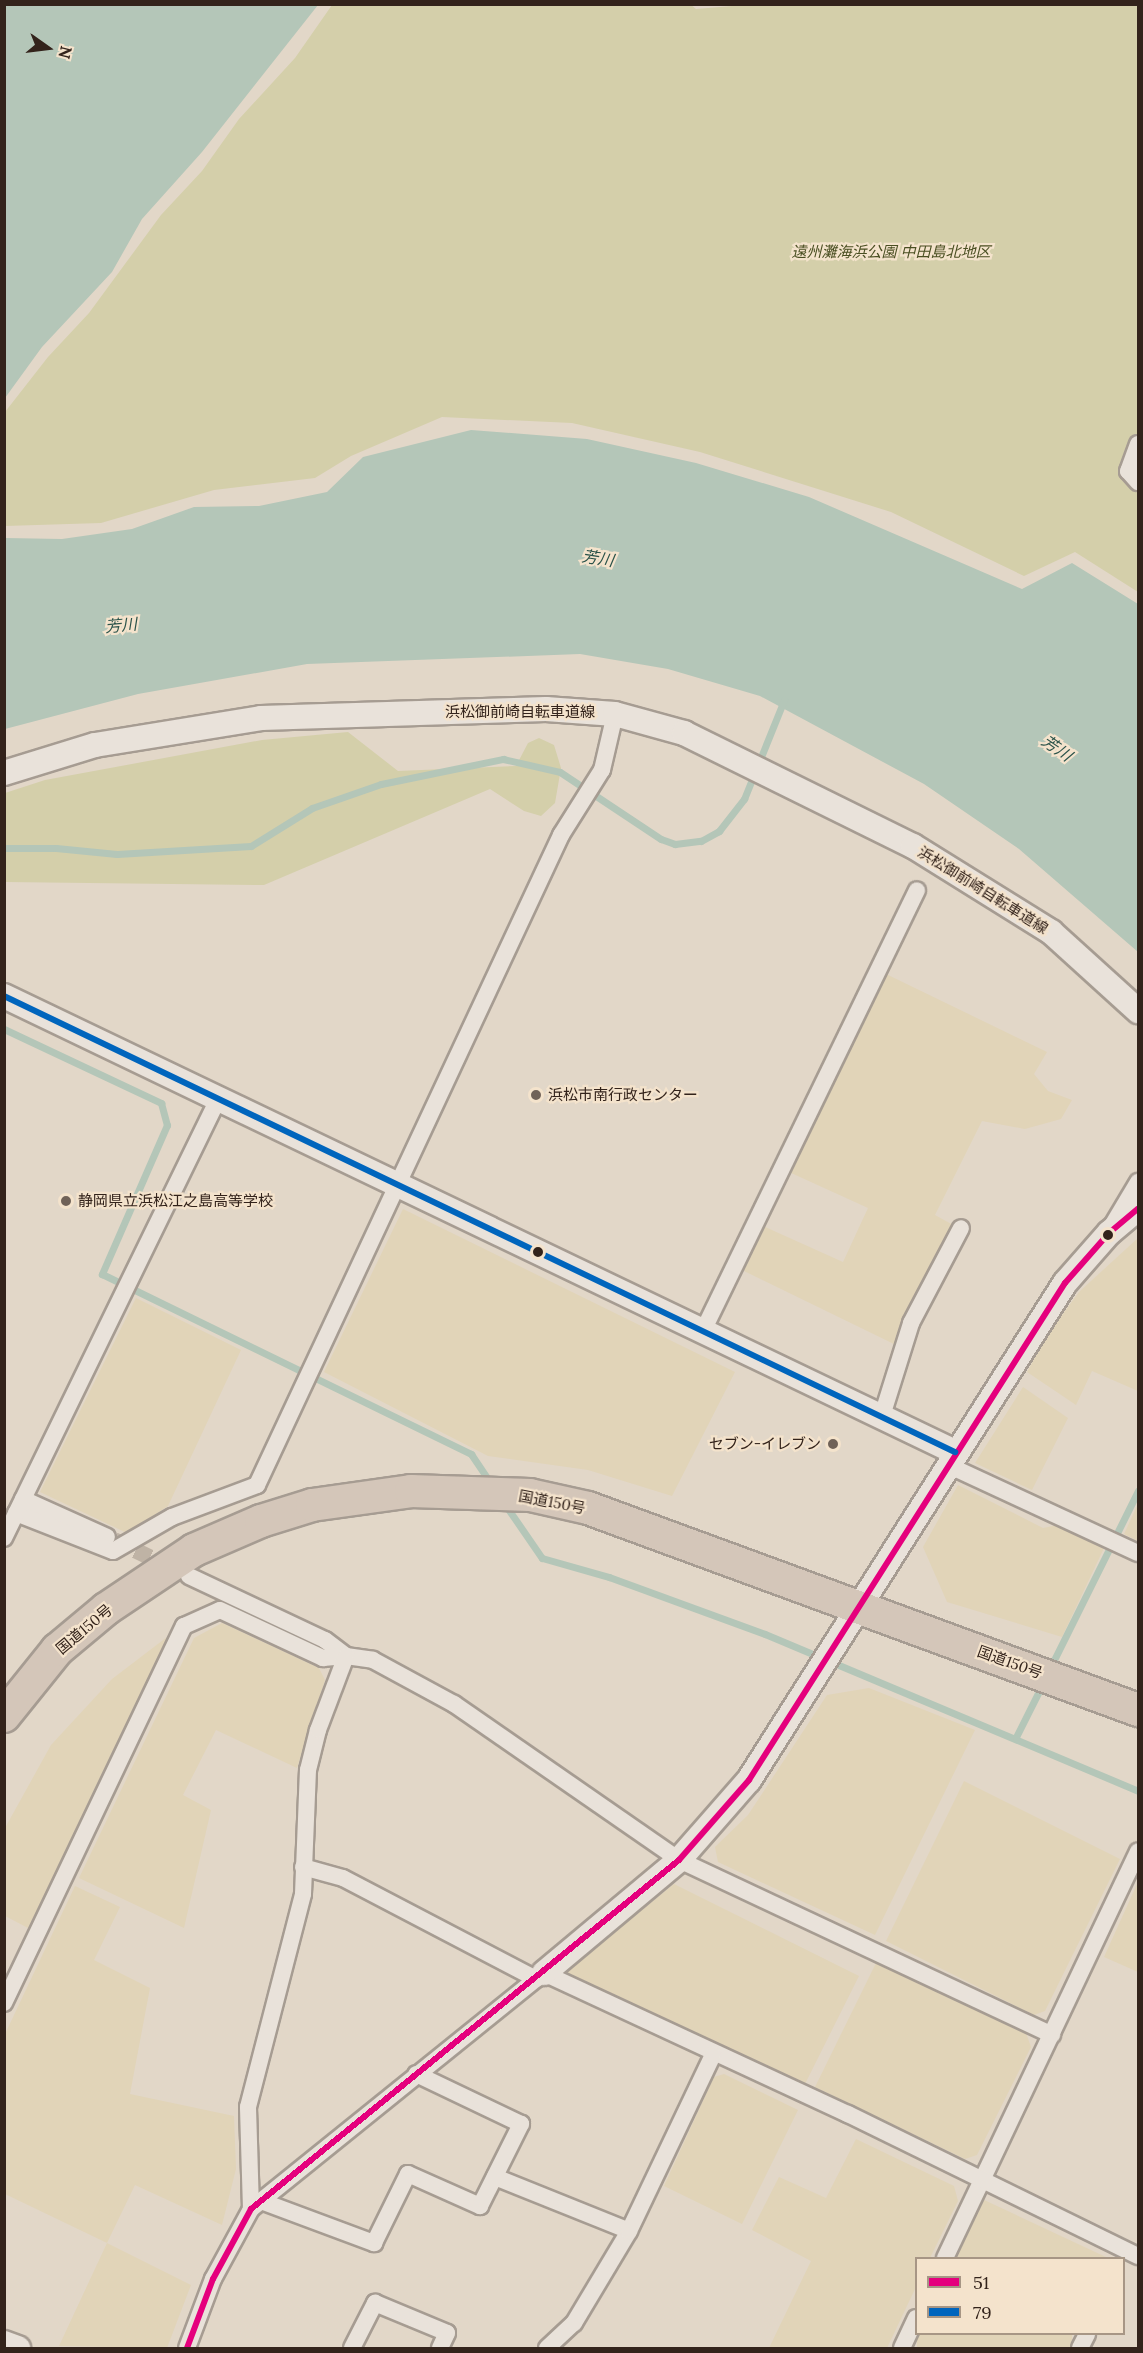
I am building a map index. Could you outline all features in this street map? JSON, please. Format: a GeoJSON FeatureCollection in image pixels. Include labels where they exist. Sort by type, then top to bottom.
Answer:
{"type":"FeatureCollection","features":[{"type":"Feature","properties":{"kind":"highway","name":"国道150号"},"geometry":{"type":"LineString","coordinates":[[4,1716],[57,1650],[106,1609],[194,1550],[261,1521],[312,1506],[411,1491],[530,1495],[588,1508],[1138,1710]]}},
{"type":"Feature","properties":{"kind":"street"},"geometry":{"type":"LineString","coordinates":[[1138,444],[1128,471],[1138,482]]}},
{"type":"Feature","properties":{"kind":"street","name":"浜松御前崎自転車道線"},"geometry":{"type":"LineString","coordinates":[[4,773],[95,745],[261,718],[546,709],[615,714],[684,733],[913,846],[1051,932],[1138,1011]]}},
{"type":"Feature","properties":{"kind":"street"},"geometry":{"type":"LineString","coordinates":[[20,1506],[113,1551],[172,1517],[257,1485],[561,835],[602,771],[615,714]]}},
{"type":"Feature","properties":{"kind":"street"},"geometry":{"type":"LineString","coordinates":[[702,1332],[917,890]]}},
{"type":"Feature","properties":{"kind":"street"},"geometry":{"type":"LineString","coordinates":[[4,996],[217,1101],[397,1185],[881,1419],[952,1459],[1138,1554]]}},
{"type":"Feature","properties":{"kind":"street"},"geometry":{"type":"LineString","coordinates":[[4,1538],[217,1101]]}},
{"type":"Feature","properties":{"kind":"street"},"geometry":{"type":"LineString","coordinates":[[1109,1233],[1138,1182]]}},
{"type":"Feature","properties":{"kind":"street"},"geometry":{"type":"LineString","coordinates":[[187,2349],[213,2279],[256,2205],[540,1976],[679,1860],[749,1780],[861,1609],[952,1459],[1065,1283],[1109,1233],[1138,1209]]}},
{"type":"Feature","properties":{"kind":"street"},"geometry":{"type":"LineString","coordinates":[[881,1419],[911,1323],[961,1228]]}},
{"type":"Feature","properties":{"kind":"street"},"geometry":{"type":"LineString","coordinates":[[20,1506],[108,1537]]}},
{"type":"Feature","properties":{"kind":"street"},"geometry":{"type":"LineString","coordinates":[[189,1576],[326,1640],[346,1656]]}},
{"type":"Feature","properties":{"kind":"street"},"geometry":{"type":"LineString","coordinates":[[4,2003],[184,1626],[219,1610],[323,1658],[346,1656],[373,1660],[454,1704],[679,1860],[1052,2035]]}},
{"type":"Feature","properties":{"kind":"street"},"geometry":{"type":"LineString","coordinates":[[256,2205],[248,2107],[303,1894],[308,1770],[318,1731],[346,1656]]}},
{"type":"Feature","properties":{"kind":"street"},"geometry":{"type":"LineString","coordinates":[[946,2257],[1138,1852]]}},
{"type":"Feature","properties":{"kind":"street"},"geometry":{"type":"LineString","coordinates":[[303,1867],[363,1888],[540,1976],[848,2114],[1129,2255]]}},
{"type":"Feature","properties":{"kind":"street"},"geometry":{"type":"LineString","coordinates":[[547,2349],[574,2323],[629,2231],[713,2055]]}},
{"type":"Feature","properties":{"kind":"street"},"geometry":{"type":"LineString","coordinates":[[256,2205],[374,2243],[408,2174],[480,2206],[521,2124],[416,2074]]}},
{"type":"Feature","properties":{"kind":"street"},"geometry":{"type":"LineString","coordinates":[[495,2177],[629,2231]]}},
{"type":"Feature","properties":{"kind":"street"},"geometry":{"type":"LineString","coordinates":[[352,2349],[375,2303],[447,2333],[440,2349]]}},
{"type":"Feature","properties":{"kind":"street"},"geometry":{"type":"LineString","coordinates":[[902,2349],[915,2320]]}},
{"type":"Feature","properties":{"kind":"street"},"geometry":{"type":"LineString","coordinates":[[1080,2349],[1087,2335]]}},
{"type":"Feature","properties":{"kind":"street"},"geometry":{"type":"LineString","coordinates":[[4,2343],[18,2349]]}},
{"type":"Feature","properties":{"kind":"shaded area"},"geometry":{"type":"Polygon","coordinates":[[[884,973],[1047,1052],[1034,1074],[1048,1091],[1072,1100],[1061,1119],[1025,1129],[982,1121],[935,1215],[955,1226],[898,1346],[742,1270],[763,1226],[843,1262],[868,1208],[789,1172],[884,973]]]}},
{"type":"Feature","properties":{"kind":"shaded area"},"geometry":{"type":"Polygon","coordinates":[[[403,1209],[735,1372],[672,1496],[588,1470],[488,1456],[324,1372],[403,1209]]]}},
{"type":"Feature","properties":{"kind":"shaded area"},"geometry":{"type":"Polygon","coordinates":[[[1138,1238],[1138,1391],[1092,1371],[1076,1405],[1027,1372],[1048,1334],[1079,1292],[1138,1238]]]}},
{"type":"Feature","properties":{"kind":"shaded area"},"geometry":{"type":"Polygon","coordinates":[[[136,1298],[241,1350],[168,1506],[127,1533],[40,1492],[136,1298]]]}},
{"type":"Feature","properties":{"kind":"shaded area"},"geometry":{"type":"Polygon","coordinates":[[[1023,1387],[1068,1418],[1032,1490],[975,1463],[1023,1387]]]}},
{"type":"Feature","properties":{"kind":"shaded area"},"geometry":{"type":"Polygon","coordinates":[[[958,1485],[1043,1528],[1058,1525],[1104,1548],[1062,1637],[947,1602],[923,1547],[958,1485]]]}},
{"type":"Feature","properties":{"kind":"shaded area"},"geometry":{"type":"Polygon","coordinates":[[[1138,1504],[1138,1541],[1124,1534],[1138,1504]]]}},
{"type":"Feature","properties":{"kind":"shaded area"},"geometry":{"type":"Polygon","coordinates":[[[222,1623],[319,1668],[325,1680],[297,1768],[216,1730],[183,1795],[211,1810],[184,1928],[79,1878],[194,1638],[222,1623]]]}},
{"type":"Feature","properties":{"kind":"shaded area"},"geometry":{"type":"Polygon","coordinates":[[[171,1634],[30,1929],[5,1916],[5,1828],[51,1745],[112,1679],[171,1634]]]}},
{"type":"Feature","properties":{"kind":"shaded area"},"geometry":{"type":"Polygon","coordinates":[[[869,1688],[975,1730],[875,1935],[718,1862],[715,1847],[748,1815],[827,1695],[869,1688]]]}},
{"type":"Feature","properties":{"kind":"shaded area"},"geometry":{"type":"Polygon","coordinates":[[[964,1781],[1120,1859],[1045,2011],[1034,2015],[886,1941],[964,1781]]]}},
{"type":"Feature","properties":{"kind":"shaded area"},"geometry":{"type":"Polygon","coordinates":[[[1138,1882],[1138,1972],[1104,1957],[1138,1882]]]}},
{"type":"Feature","properties":{"kind":"shaded area"},"geometry":{"type":"Polygon","coordinates":[[[674,1884],[859,1976],[805,2084],[565,1972],[674,1884]]]}},
{"type":"Feature","properties":{"kind":"shaded area"},"geometry":{"type":"Polygon","coordinates":[[[75,1886],[120,1907],[94,1960],[150,1988],[130,2094],[234,2116],[236,2169],[222,2225],[135,2185],[107,2243],[5,2194],[5,2034],[75,1886]]]}},
{"type":"Feature","properties":{"kind":"shaded area"},"geometry":{"type":"Polygon","coordinates":[[[877,1961],[1026,2033],[1031,2047],[977,2155],[965,2159],[815,2087],[877,1961]]]}},
{"type":"Feature","properties":{"kind":"shaded area"},"geometry":{"type":"Polygon","coordinates":[[[724,2074],[798,2110],[742,2224],[664,2186],[714,2077],[724,2074]]]}},
{"type":"Feature","properties":{"kind":"shaded area"},"geometry":{"type":"Polygon","coordinates":[[[856,2139],[954,2186],[958,2201],[930,2257],[915,2257],[915,2289],[887,2348],[769,2348],[811,2261],[752,2230],[779,2177],[826,2198],[856,2139]]]}},
{"type":"Feature","properties":{"kind":"shaded area"},"geometry":{"type":"Polygon","coordinates":[[[982,2199],[1106,2257],[953,2257],[982,2199]]]}},
{"type":"Feature","properties":{"kind":"shaded area"},"geometry":{"type":"Polygon","coordinates":[[[107,2243],[191,2285],[167,2348],[59,2346],[107,2243]]]}},
{"type":"Feature","properties":{"kind":"shaded area"},"geometry":{"type":"Polygon","coordinates":[[[917,2335],[1072,2335],[1072,2348],[917,2348],[917,2335]]]}},
{"type":"Feature","properties":{"kind":"green space","name":"遠州灘海浜公園 中田島北地区"},"geometry":{"type":"Polygon","coordinates":[[[690,4],[696,9],[756,4],[1138,5],[1138,592],[1075,552],[1024,576],[891,512],[700,452],[572,423],[442,417],[351,456],[315,478],[214,490],[101,523],[5,526],[5,412],[48,357],[89,313],[161,215],[202,171],[239,119],[295,58],[332,5],[690,4]]]}},
{"type":"Feature","properties":{"kind":"green space"},"geometry":{"type":"Polygon","coordinates":[[[348,732],[398,771],[516,766],[528,743],[539,738],[554,745],[561,768],[555,803],[541,816],[524,811],[490,789],[264,885],[5,882],[5,793],[45,780],[262,740],[348,732]]]}},
{"type":"Feature","properties":{"kind":"water"},"geometry":{"type":"Polygon","coordinates":[[[5,4],[318,5],[202,152],[142,219],[112,272],[42,347],[5,398],[5,4]]]}},
{"type":"Feature","properties":{"kind":"water","name":"芳川"},"geometry":{"type":"Polygon","coordinates":[[[471,430],[587,439],[696,463],[809,497],[1022,589],[1072,563],[1138,604],[1138,952],[1019,849],[924,784],[760,696],[668,669],[580,654],[307,664],[138,694],[5,729],[5,538],[62,539],[132,529],[194,507],[259,506],[327,492],[363,457],[471,430]]]}},
{"type":"Feature","properties":{"kind":"waterway"},"geometry":{"type":"LineString","coordinates":[[4,848],[56,848],[117,854],[251,846],[312,808],[381,784],[503,759],[560,772],[661,839],[675,844],[701,841],[719,831],[744,799],[784,700]]}},
{"type":"Feature","properties":{"kind":"waterway"},"geometry":{"type":"LineString","coordinates":[[4,1029],[161,1103],[167,1125],[102,1274],[471,1454],[491,1484]]}},
{"type":"Feature","properties":{"kind":"waterway"},"geometry":{"type":"LineString","coordinates":[[1050,1668],[1138,1491]]}},
{"type":"Feature","properties":{"kind":"waterway"},"geometry":{"type":"LineString","coordinates":[[504,1503],[542,1558],[609,1577],[765,1634],[1138,1791]]}},
{"type":"Feature","properties":{"kind":"waterway"},"geometry":{"type":"LineString","coordinates":[[1016,1737],[1043,1683]]}},
{"type":"Feature","properties":{"kind":"tunnel"},"geometry":{"type":"LineString","coordinates":[[114,1540],[172,1568]]}},
{"type":"Feature","properties":{"kind":"transit line","name":"79"},"geometry":{"type":"LineString","coordinates":[[4,996],[955,1452]]}},
{"type":"Feature","properties":{"kind":"transit line","name":"51"},"geometry":{"type":"LineString","coordinates":[[187,2348],[213,2279],[251,2209],[679,1860],[749,1780],[1065,1283],[1109,1233],[1138,1209]]}},
{"type":"Feature","properties":{"kind":"place","name":"浜松市南行政センター"},"geometry":{"type":"Point","coordinates":[536,1095]}},
{"type":"Feature","properties":{"kind":"place","name":"静岡県立浜松江之島高等学校"},"geometry":{"type":"Point","coordinates":[66,1201]}},
{"type":"Feature","properties":{"kind":"place","name":"セブン-イレブン"},"geometry":{"type":"Point","coordinates":[833,1444]}}]}
